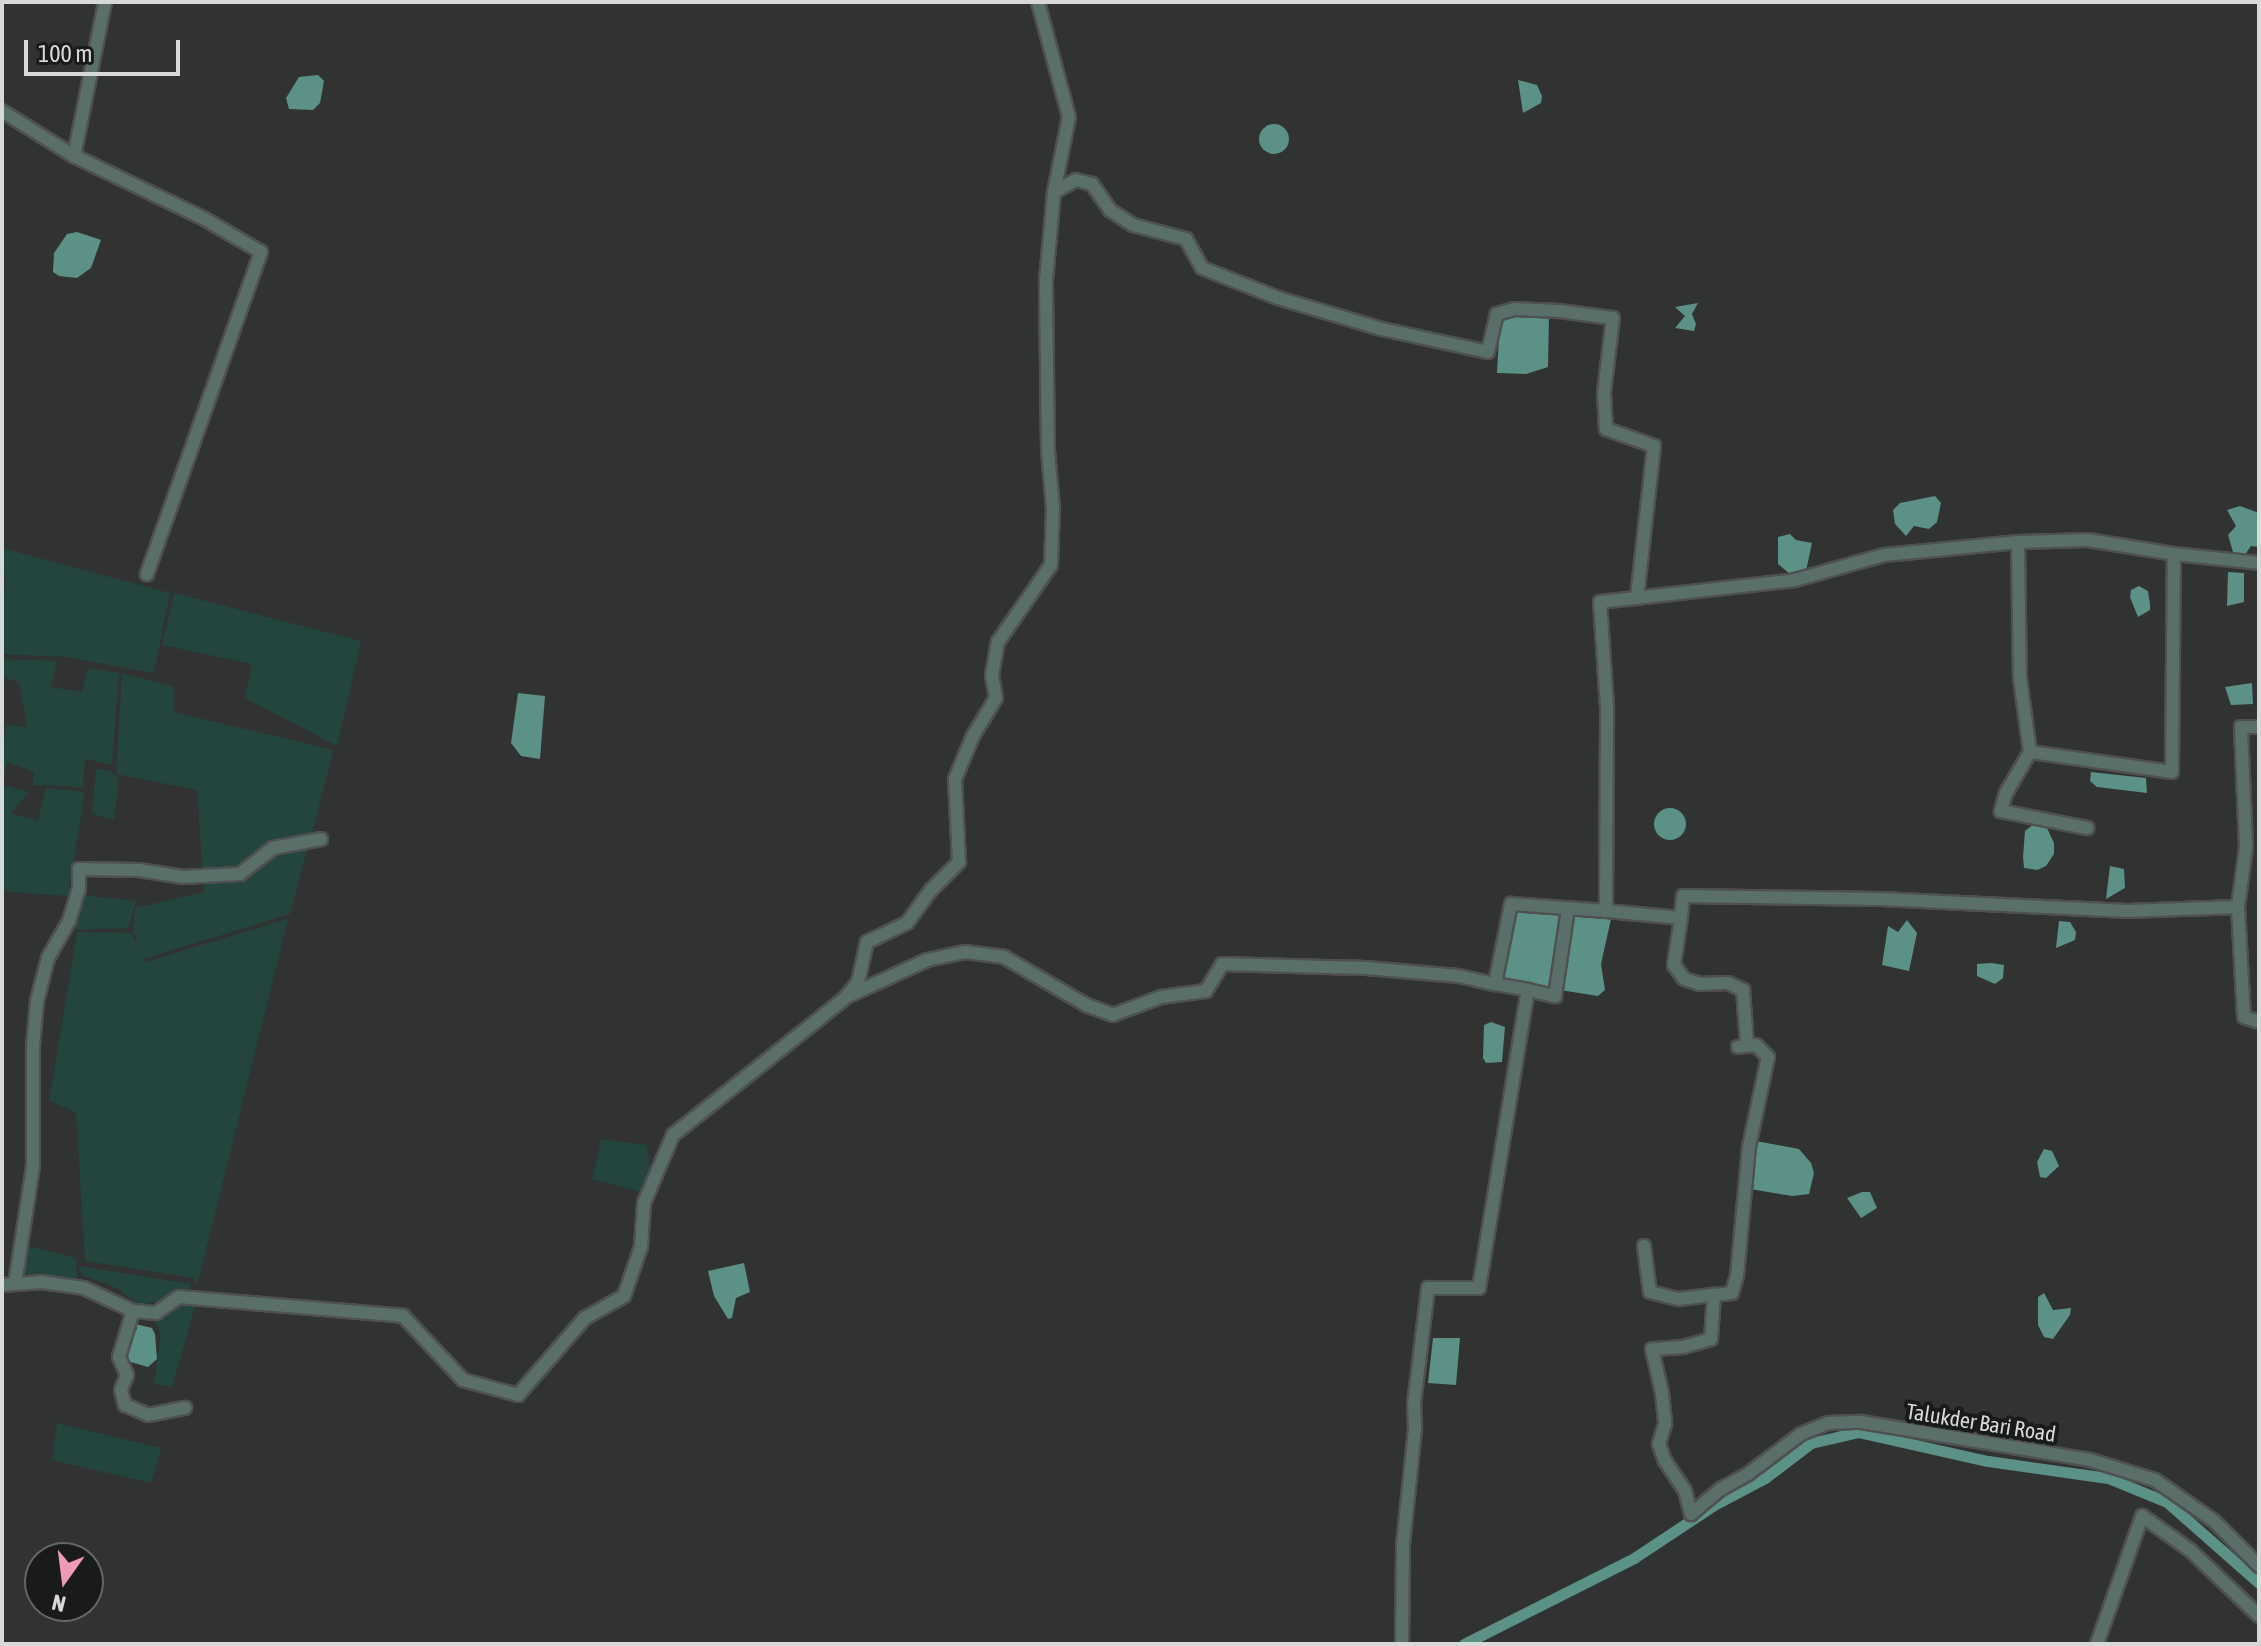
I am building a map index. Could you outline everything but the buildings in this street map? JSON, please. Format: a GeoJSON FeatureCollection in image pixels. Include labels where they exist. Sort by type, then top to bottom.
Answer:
{"type":"FeatureCollection","features":[{"type":"Feature","properties":{"kind":"street"},"geometry":{"type":"LineString","coordinates":[[74,156],[105,2]]}},
{"type":"Feature","properties":{"kind":"street"},"geometry":{"type":"LineString","coordinates":[[321,839],[273,848],[240,874],[183,877],[139,870],[79,869],[79,889],[69,921],[48,958],[37,1001],[32,1061],[33,1166],[8,1284],[41,1282],[84,1288],[133,1311],[156,1313],[179,1297],[403,1316],[463,1380],[518,1395],[585,1318],[624,1296],[641,1247],[644,1203],[673,1135],[845,998],[858,982],[867,942],[907,923],[931,890],[959,862],[955,779],[973,736],[996,698],[992,675],[998,642],[1051,565],[1053,508],[1048,451],[1046,280],[1054,192],[1069,117],[1038,2]]}},
{"type":"Feature","properties":{"kind":"street"},"geometry":{"type":"LineString","coordinates":[[2,111],[74,156],[203,218],[261,252],[147,574]]}},
{"type":"Feature","properties":{"kind":"street"},"geometry":{"type":"LineString","coordinates":[[1054,192],[1076,180],[1092,184],[1110,210],[1133,225],[1186,239],[1202,268],[1278,298],[1382,329],[1488,352],[1497,314],[1514,309],[1613,318],[1604,392],[1606,429],[1654,446],[1637,598]]}},
{"type":"Feature","properties":{"kind":"street"},"geometry":{"type":"LineString","coordinates":[[1606,911],[1607,707],[1600,602],[1795,580],[1884,555],[2018,542],[2088,540],[2174,554],[2259,563]]}},
{"type":"Feature","properties":{"kind":"street"},"geometry":{"type":"LineString","coordinates":[[2018,542],[2020,678],[2030,752],[2006,793],[2001,811],[2087,828]]}},
{"type":"Feature","properties":{"kind":"street"},"geometry":{"type":"LineString","coordinates":[[2030,752],[2172,772],[2174,554]]}},
{"type":"Feature","properties":{"kind":"street"},"geometry":{"type":"LineString","coordinates":[[2259,727],[2241,727],[2246,847],[2238,907],[2244,1017],[2259,1022]]}},
{"type":"Feature","properties":{"kind":"street"},"geometry":{"type":"LineString","coordinates":[[1644,1246],[1650,1292],[1679,1299],[1732,1293],[1737,1276],[1750,1138],[1768,1057],[1763,1049],[1742,1045],[1743,990],[1728,983],[1700,984],[1684,979],[1674,965],[1683,896],[1857,898],[2128,911],[2238,907]]}},
{"type":"Feature","properties":{"kind":"street"},"geometry":{"type":"LineString","coordinates":[[1495,984],[1511,904],[1681,918]]}},
{"type":"Feature","properties":{"kind":"street"},"geometry":{"type":"LineString","coordinates":[[845,998],[927,960],[965,952],[1004,957],[1086,1005],[1113,1015],[1161,997],[1206,991],[1222,964],[1366,968],[1459,976],[1555,996],[1568,909]]}},
{"type":"Feature","properties":{"kind":"street"},"geometry":{"type":"LineString","coordinates":[[1402,1644],[1403,1545],[1415,1428],[1414,1404],[1428,1288],[1479,1288],[1528,990]]}},
{"type":"Feature","properties":{"kind":"street","name":"Talukder Bari Road"},"geometry":{"type":"LineString","coordinates":[[1714,1295],[1711,1339],[1683,1347],[1652,1349],[1664,1408],[1665,1424],[1659,1444],[1665,1461],[1685,1491],[1691,1514],[1721,1489],[1748,1474],[1801,1434],[1828,1423],[1861,1422],[2090,1460],[2155,1480],[2214,1521],[2259,1566]]}},
{"type":"Feature","properties":{"kind":"street"},"geometry":{"type":"LineString","coordinates":[[133,1311],[119,1357],[127,1375],[121,1390],[125,1405],[148,1415],[185,1408]]}},
{"type":"Feature","properties":{"kind":"street"},"geometry":{"type":"LineString","coordinates":[[2097,1644],[2142,1516],[2190,1550],[2259,1616]]}},
{"type":"Feature","properties":{"kind":"shaded area"},"geometry":{"type":"Polygon","coordinates":[[[318,75],[324,81],[320,103],[313,110],[289,109],[286,98],[299,77],[318,75]]]}},
{"type":"Feature","properties":{"kind":"shaded area"},"geometry":{"type":"Polygon","coordinates":[[[1518,80],[1537,85],[1542,96],[1541,103],[1523,113],[1518,80]]]}},
{"type":"Feature","properties":{"kind":"shaded area"},"geometry":{"type":"Polygon","coordinates":[[[1274,124],[1280,125],[1288,133],[1288,145],[1280,153],[1274,154],[1268,153],[1260,145],[1259,139],[1260,133],[1268,125],[1274,124]]]}},
{"type":"Feature","properties":{"kind":"shaded area"},"geometry":{"type":"Polygon","coordinates":[[[77,232],[101,240],[91,268],[77,278],[59,276],[53,272],[54,253],[67,234],[77,232]]]}},
{"type":"Feature","properties":{"kind":"shaded area"},"geometry":{"type":"Polygon","coordinates":[[[1698,303],[1692,314],[1696,324],[1694,331],[1675,328],[1685,316],[1675,307],[1698,303]]]}},
{"type":"Feature","properties":{"kind":"shaded area"},"geometry":{"type":"Polygon","coordinates":[[[1513,313],[1549,314],[1548,367],[1526,374],[1497,373],[1500,318],[1513,313]]]}},
{"type":"Feature","properties":{"kind":"shaded area"},"geometry":{"type":"Polygon","coordinates":[[[1935,496],[1941,503],[1937,522],[1929,529],[1914,526],[1906,536],[1895,524],[1893,510],[1900,503],[1935,496]]]}},
{"type":"Feature","properties":{"kind":"shaded area"},"geometry":{"type":"Polygon","coordinates":[[[2240,506],[2259,513],[2259,547],[2251,546],[2244,556],[2233,552],[2228,535],[2236,526],[2227,510],[2240,506]]]}},
{"type":"Feature","properties":{"kind":"shaded area"},"geometry":{"type":"Polygon","coordinates":[[[1790,534],[1796,540],[1812,543],[1806,571],[1800,574],[1790,574],[1778,564],[1778,537],[1790,534]]]}},
{"type":"Feature","properties":{"kind":"shaded area"},"geometry":{"type":"Polygon","coordinates":[[[2,548],[170,593],[154,673],[66,657],[2,654],[5,574],[2,573],[2,548]]]}},
{"type":"Feature","properties":{"kind":"shaded area"},"geometry":{"type":"Polygon","coordinates":[[[2228,572],[2244,573],[2244,602],[2227,606],[2228,572]]]}},
{"type":"Feature","properties":{"kind":"shaded area"},"geometry":{"type":"Polygon","coordinates":[[[2139,586],[2148,591],[2150,610],[2138,617],[2130,597],[2131,590],[2139,586]]]}},
{"type":"Feature","properties":{"kind":"shaded area"},"geometry":{"type":"Polygon","coordinates":[[[174,593],[361,641],[337,746],[245,698],[252,664],[162,645],[174,593]]]}},
{"type":"Feature","properties":{"kind":"shaded area"},"geometry":{"type":"Polygon","coordinates":[[[2,659],[57,661],[51,687],[82,692],[88,668],[119,673],[112,765],[85,759],[83,787],[33,785],[34,772],[8,763],[2,780],[2,745],[7,724],[27,728],[19,682],[2,677],[2,659]]]}},
{"type":"Feature","properties":{"kind":"shaded area"},"geometry":{"type":"Polygon","coordinates":[[[122,673],[174,687],[173,712],[334,750],[290,914],[143,959],[145,962],[288,919],[197,1286],[194,1278],[85,1261],[76,1113],[49,1100],[77,932],[131,933],[139,948],[133,931],[135,908],[204,892],[197,790],[116,774],[122,673]]]}},
{"type":"Feature","properties":{"kind":"shaded area"},"geometry":{"type":"Polygon","coordinates":[[[2252,683],[2253,704],[2231,705],[2225,687],[2252,683]]]}},
{"type":"Feature","properties":{"kind":"shaded area"},"geometry":{"type":"Polygon","coordinates":[[[518,693],[545,696],[540,759],[521,756],[511,743],[518,693]]]}},
{"type":"Feature","properties":{"kind":"shaded area"},"geometry":{"type":"Polygon","coordinates":[[[96,769],[110,771],[119,779],[114,820],[92,814],[96,769]]]}},
{"type":"Feature","properties":{"kind":"shaded area"},"geometry":{"type":"Polygon","coordinates":[[[2091,772],[2146,778],[2147,793],[2097,787],[2090,781],[2091,772]]]}},
{"type":"Feature","properties":{"kind":"shaded area"},"geometry":{"type":"Polygon","coordinates":[[[2,784],[29,792],[11,813],[38,821],[46,788],[85,792],[68,896],[2,891],[2,784]]]}},
{"type":"Feature","properties":{"kind":"shaded area"},"geometry":{"type":"Polygon","coordinates":[[[1670,808],[1681,813],[1686,824],[1681,835],[1670,840],[1659,835],[1654,824],[1659,813],[1670,808]]]}},
{"type":"Feature","properties":{"kind":"shaded area"},"geometry":{"type":"Polygon","coordinates":[[[2034,824],[2047,828],[2054,843],[2054,854],[2046,866],[2037,870],[2024,868],[2023,857],[2025,831],[2034,824]]]}},
{"type":"Feature","properties":{"kind":"shaded area"},"geometry":{"type":"Polygon","coordinates":[[[2110,866],[2124,869],[2125,888],[2106,899],[2110,866]]]}},
{"type":"Feature","properties":{"kind":"shaded area"},"geometry":{"type":"Polygon","coordinates":[[[81,895],[136,901],[128,928],[69,930],[81,895]]]}},
{"type":"Feature","properties":{"kind":"shaded area"},"geometry":{"type":"Polygon","coordinates":[[[1514,908],[1562,912],[1551,992],[1500,979],[1514,908]]]}},
{"type":"Feature","properties":{"kind":"shaded area"},"geometry":{"type":"Polygon","coordinates":[[[1570,914],[1611,919],[1601,964],[1605,990],[1598,996],[1560,990],[1570,914]]]}},
{"type":"Feature","properties":{"kind":"shaded area"},"geometry":{"type":"Polygon","coordinates":[[[1907,920],[1917,933],[1909,971],[1882,965],[1888,926],[1898,932],[1907,920]]]}},
{"type":"Feature","properties":{"kind":"shaded area"},"geometry":{"type":"Polygon","coordinates":[[[2059,921],[2070,922],[2076,932],[2075,940],[2056,948],[2059,921]]]}},
{"type":"Feature","properties":{"kind":"shaded area"},"geometry":{"type":"Polygon","coordinates":[[[1977,964],[2004,965],[2003,978],[1995,984],[1977,976],[1977,964]]]}},
{"type":"Feature","properties":{"kind":"shaded area"},"geometry":{"type":"Polygon","coordinates":[[[1491,1022],[1505,1027],[1502,1062],[1486,1063],[1483,1058],[1484,1025],[1491,1022]]]}},
{"type":"Feature","properties":{"kind":"shaded area"},"geometry":{"type":"Polygon","coordinates":[[[601,1139],[647,1145],[650,1169],[640,1192],[592,1179],[601,1139]]]}},
{"type":"Feature","properties":{"kind":"shaded area"},"geometry":{"type":"Polygon","coordinates":[[[1756,1141],[1799,1149],[1811,1163],[1814,1173],[1809,1194],[1792,1196],[1750,1189],[1756,1141]]]}},
{"type":"Feature","properties":{"kind":"shaded area"},"geometry":{"type":"Polygon","coordinates":[[[2044,1149],[2052,1151],[2059,1166],[2046,1178],[2040,1177],[2037,1162],[2044,1149]]]}},
{"type":"Feature","properties":{"kind":"shaded area"},"geometry":{"type":"Polygon","coordinates":[[[1870,1192],[1877,1208],[1861,1218],[1847,1198],[1870,1192]]]}},
{"type":"Feature","properties":{"kind":"shaded area"},"geometry":{"type":"Polygon","coordinates":[[[24,1245],[76,1258],[77,1277],[66,1282],[18,1280],[24,1245]]]}},
{"type":"Feature","properties":{"kind":"shaded area"},"geometry":{"type":"Polygon","coordinates":[[[744,1263],[750,1292],[736,1298],[732,1318],[728,1319],[714,1296],[708,1271],[744,1263]]]}},
{"type":"Feature","properties":{"kind":"shaded area"},"geometry":{"type":"Polygon","coordinates":[[[79,1266],[190,1284],[191,1295],[139,1305],[119,1289],[82,1275],[79,1266]]]}},
{"type":"Feature","properties":{"kind":"shaded area"},"geometry":{"type":"Polygon","coordinates":[[[2044,1293],[2053,1310],[2071,1308],[2070,1315],[2053,1339],[2044,1337],[2038,1325],[2038,1297],[2044,1293]]]}},
{"type":"Feature","properties":{"kind":"shaded area"},"geometry":{"type":"Polygon","coordinates":[[[196,1303],[172,1387],[154,1384],[161,1335],[154,1319],[179,1304],[196,1303]]]}},
{"type":"Feature","properties":{"kind":"shaded area"},"geometry":{"type":"Polygon","coordinates":[[[135,1324],[152,1328],[155,1334],[157,1359],[148,1367],[127,1361],[125,1355],[129,1338],[137,1329],[135,1324]]]}},
{"type":"Feature","properties":{"kind":"shaded area"},"geometry":{"type":"Polygon","coordinates":[[[1433,1338],[1460,1338],[1456,1385],[1428,1383],[1433,1338]]]}},
{"type":"Feature","properties":{"kind":"shaded area"},"geometry":{"type":"Polygon","coordinates":[[[57,1423],[161,1448],[151,1483],[52,1460],[57,1423]]]}},
{"type":"Feature","properties":{"kind":"waterway"},"geometry":{"type":"LineString","coordinates":[[1464,1644],[1634,1558],[1714,1505],[1765,1478],[1811,1443],[1858,1432],[1988,1461],[2108,1478],[2167,1502],[2259,1583]]}}]}
